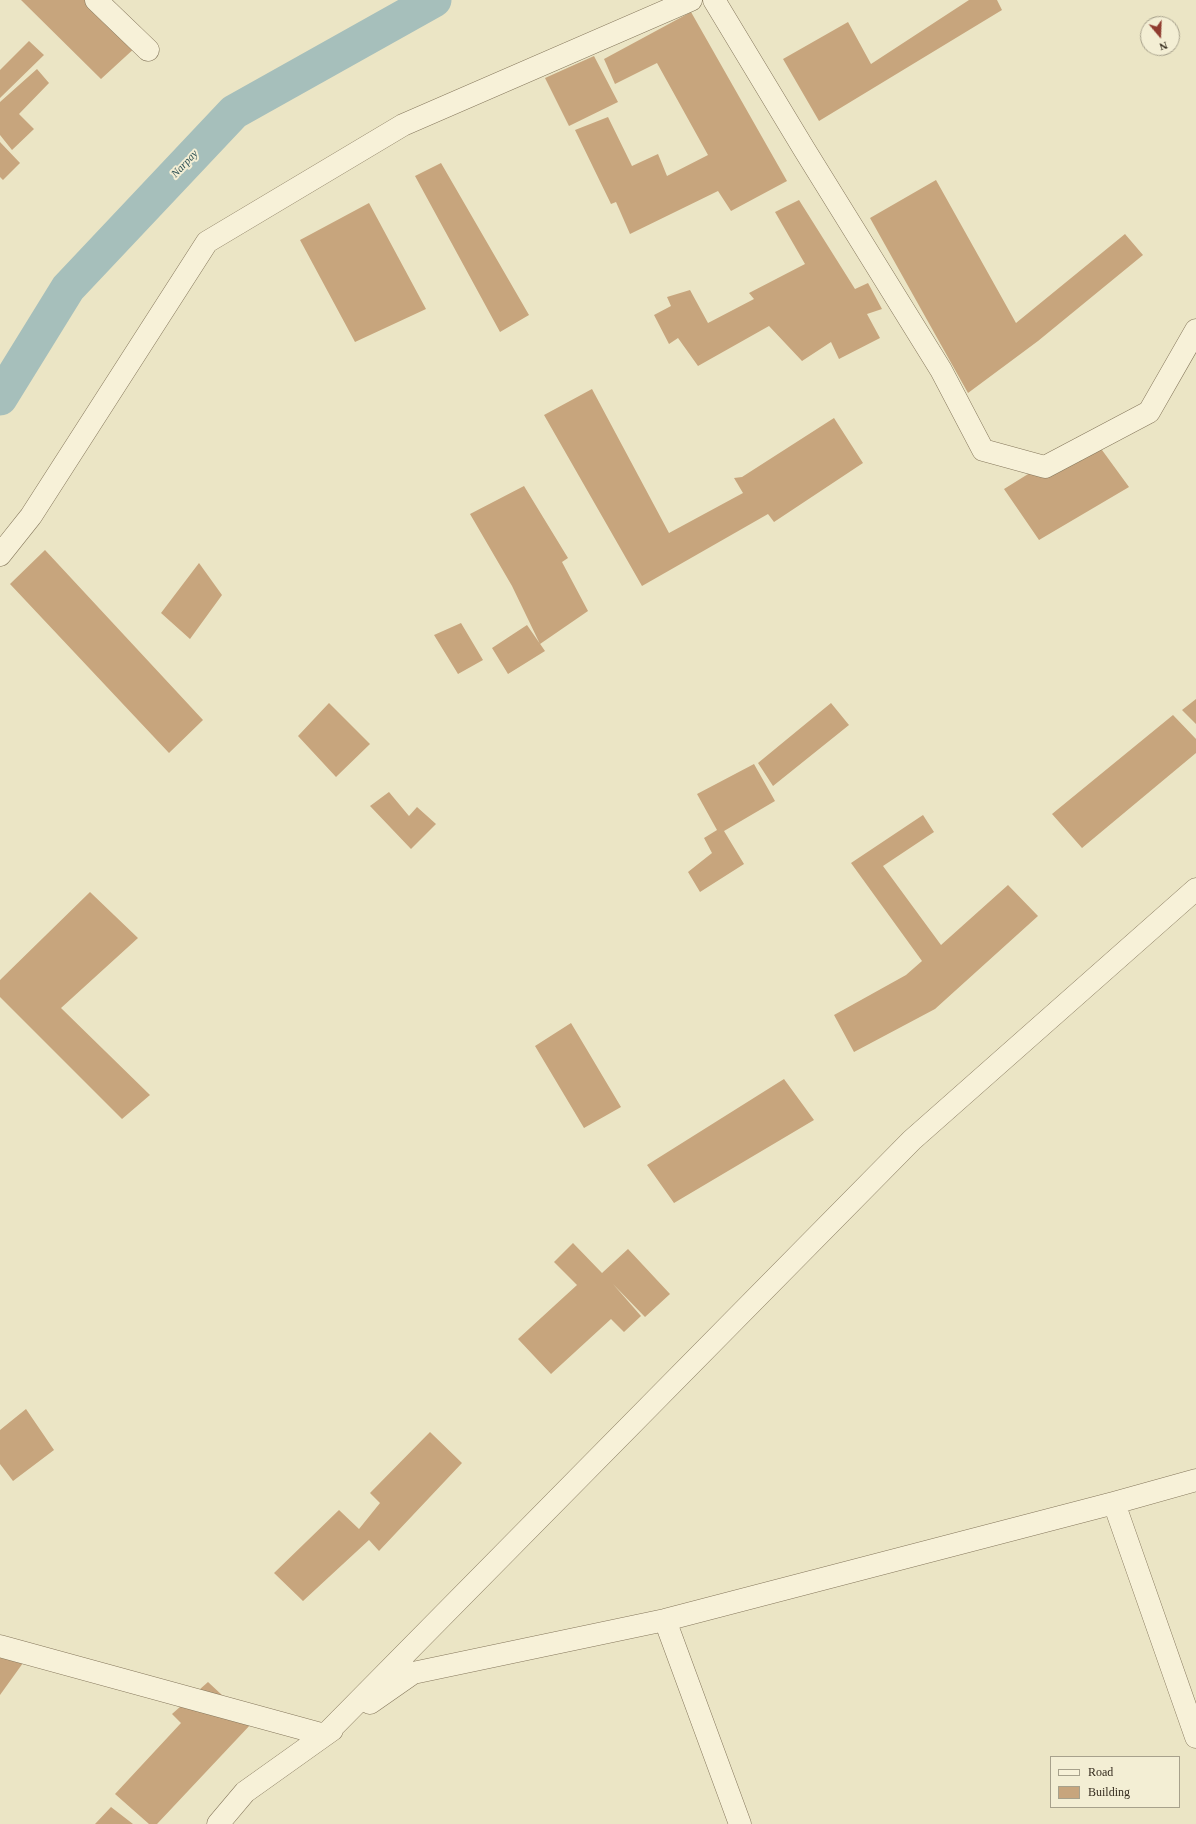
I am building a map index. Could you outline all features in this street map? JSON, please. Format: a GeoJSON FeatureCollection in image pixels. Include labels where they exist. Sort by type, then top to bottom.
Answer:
{"type":"FeatureCollection","features":[{"type":"Feature","properties":{"kind":"street"},"geometry":{"type":"LineString","coordinates":[[96,0],[148,50]]}},
{"type":"Feature","properties":{"kind":"street"},"geometry":{"type":"LineString","coordinates":[[0,555],[31,516],[207,242],[403,125],[691,0]]}},
{"type":"Feature","properties":{"kind":"street"},"geometry":{"type":"LineString","coordinates":[[714,0],[940,370],[983,450],[1044,467],[1149,412],[1196,330]]}},
{"type":"Feature","properties":{"kind":"street"},"geometry":{"type":"LineString","coordinates":[[325,1735],[912,1140],[1196,889]]}},
{"type":"Feature","properties":{"kind":"street"},"geometry":{"type":"LineString","coordinates":[[218,1824],[245,1792],[413,1673],[665,1620],[1114,1503],[1196,1480]]}},
{"type":"Feature","properties":{"kind":"street"},"geometry":{"type":"LineString","coordinates":[[1114,1503],[1196,1737]]}},
{"type":"Feature","properties":{"kind":"street"},"geometry":{"type":"LineString","coordinates":[[665,1620],[740,1824]]}},
{"type":"Feature","properties":{"kind":"street"},"geometry":{"type":"LineString","coordinates":[[0,1646],[325,1735]]}},
{"type":"Feature","properties":{"kind":"building"},"geometry":{"type":"Polygon","coordinates":[[[21,0],[92,0],[137,46],[101,79],[21,0]]]}},
{"type":"Feature","properties":{"kind":"building"},"geometry":{"type":"Polygon","coordinates":[[[969,0],[997,0],[1002,10],[819,121],[783,59],[848,22],[871,64],[969,0]]]}},
{"type":"Feature","properties":{"kind":"building"},"geometry":{"type":"Polygon","coordinates":[[[691,12],[787,181],[731,211],[718,191],[630,234],[616,202],[611,204],[575,130],[608,117],[632,166],[658,154],[667,176],[708,155],[657,63],[615,84],[604,59],[691,12]]]}},
{"type":"Feature","properties":{"kind":"building"},"geometry":{"type":"Polygon","coordinates":[[[29,41],[44,55],[0,98],[0,70],[29,41]]]}},
{"type":"Feature","properties":{"kind":"building"},"geometry":{"type":"Polygon","coordinates":[[[594,56],[618,102],[569,126],[545,78],[594,56]]]}},
{"type":"Feature","properties":{"kind":"building"},"geometry":{"type":"Polygon","coordinates":[[[37,69],[49,83],[19,114],[34,129],[12,150],[0,135],[0,102],[37,69]]]}},
{"type":"Feature","properties":{"kind":"building"},"geometry":{"type":"Polygon","coordinates":[[[0,142],[20,163],[3,180],[0,177],[0,142]]]}},
{"type":"Feature","properties":{"kind":"building"},"geometry":{"type":"Polygon","coordinates":[[[441,163],[529,315],[500,332],[415,176],[441,163]]]}},
{"type":"Feature","properties":{"kind":"building"},"geometry":{"type":"Polygon","coordinates":[[[936,180],[1016,323],[1125,234],[1143,255],[1038,341],[968,393],[870,218],[936,180]]]}},
{"type":"Feature","properties":{"kind":"building"},"geometry":{"type":"Polygon","coordinates":[[[799,200],[855,289],[868,283],[882,309],[867,314],[880,338],[839,359],[831,342],[802,361],[769,326],[698,366],[678,338],[669,344],[654,315],[671,306],[667,297],[690,290],[708,323],[754,299],[749,293],[805,264],[775,212],[799,200]]]}},
{"type":"Feature","properties":{"kind":"building"},"geometry":{"type":"Polygon","coordinates":[[[369,203],[426,309],[355,342],[300,240],[369,203]]]}},
{"type":"Feature","properties":{"kind":"building"},"geometry":{"type":"Polygon","coordinates":[[[592,389],[669,533],[743,493],[734,478],[742,477],[834,418],[863,463],[774,522],[768,514],[642,586],[544,415],[592,389]]]}},
{"type":"Feature","properties":{"kind":"building"},"geometry":{"type":"Polygon","coordinates":[[[1091,435],[1129,487],[1039,540],[1004,489],[1091,435]]]}},
{"type":"Feature","properties":{"kind":"building"},"geometry":{"type":"Polygon","coordinates":[[[524,486],[568,558],[562,562],[588,611],[540,644],[512,586],[470,514],[524,486]]]}},
{"type":"Feature","properties":{"kind":"building"},"geometry":{"type":"Polygon","coordinates":[[[45,550],[203,720],[169,753],[10,584],[45,550]]]}},
{"type":"Feature","properties":{"kind":"building"},"geometry":{"type":"Polygon","coordinates":[[[199,563],[222,595],[190,639],[161,613],[199,563]]]}},
{"type":"Feature","properties":{"kind":"building"},"geometry":{"type":"Polygon","coordinates":[[[461,623],[483,660],[458,674],[434,635],[461,623]]]}},
{"type":"Feature","properties":{"kind":"building"},"geometry":{"type":"Polygon","coordinates":[[[527,625],[545,651],[508,674],[492,648],[527,625]]]}},
{"type":"Feature","properties":{"kind":"building"},"geometry":{"type":"Polygon","coordinates":[[[1196,699],[1196,724],[1182,710],[1196,699]]]}},
{"type":"Feature","properties":{"kind":"building"},"geometry":{"type":"Polygon","coordinates":[[[329,703],[370,744],[336,777],[298,736],[329,703]]]}},
{"type":"Feature","properties":{"kind":"building"},"geometry":{"type":"Polygon","coordinates":[[[831,703],[849,725],[773,786],[758,763],[831,703]]]}},
{"type":"Feature","properties":{"kind":"building"},"geometry":{"type":"Polygon","coordinates":[[[1173,715],[1196,739],[1196,753],[1082,848],[1052,814],[1173,715]]]}},
{"type":"Feature","properties":{"kind":"building"},"geometry":{"type":"Polygon","coordinates":[[[754,764],[775,801],[724,831],[744,864],[700,892],[688,872],[712,853],[704,838],[717,830],[697,794],[754,764]]]}},
{"type":"Feature","properties":{"kind":"building"},"geometry":{"type":"Polygon","coordinates":[[[389,792],[409,816],[417,807],[436,824],[411,849],[370,806],[389,792]]]}},
{"type":"Feature","properties":{"kind":"building"},"geometry":{"type":"Polygon","coordinates":[[[923,815],[934,832],[883,866],[941,945],[1008,885],[1038,916],[935,1009],[854,1052],[834,1015],[906,975],[922,961],[851,863],[923,815]]]}},
{"type":"Feature","properties":{"kind":"building"},"geometry":{"type":"Polygon","coordinates":[[[90,892],[138,938],[61,1008],[150,1095],[122,1119],[0,997],[0,980],[90,892]]]}},
{"type":"Feature","properties":{"kind":"building"},"geometry":{"type":"Polygon","coordinates":[[[571,1023],[621,1107],[584,1128],[535,1046],[571,1023]]]}},
{"type":"Feature","properties":{"kind":"building"},"geometry":{"type":"Polygon","coordinates":[[[784,1079],[814,1120],[674,1203],[647,1165],[784,1079]]]}},
{"type":"Feature","properties":{"kind":"building"},"geometry":{"type":"Polygon","coordinates":[[[573,1243],[602,1273],[628,1249],[670,1294],[645,1317],[613,1284],[641,1316],[624,1332],[611,1319],[551,1374],[518,1339],[577,1285],[554,1262],[573,1243]]]}},
{"type":"Feature","properties":{"kind":"building"},"geometry":{"type":"Polygon","coordinates":[[[26,1409],[54,1450],[13,1481],[0,1464],[0,1430],[26,1409]]]}},
{"type":"Feature","properties":{"kind":"building"},"geometry":{"type":"Polygon","coordinates":[[[430,1432],[462,1463],[379,1551],[369,1540],[303,1601],[274,1573],[339,1510],[359,1529],[380,1503],[370,1493],[430,1432]]]}},
{"type":"Feature","properties":{"kind":"building"},"geometry":{"type":"Polygon","coordinates":[[[0,1647],[23,1663],[0,1695],[0,1647]]]}},
{"type":"Feature","properties":{"kind":"building"},"geometry":{"type":"Polygon","coordinates":[[[208,1682],[252,1723],[157,1824],[149,1824],[115,1794],[181,1723],[172,1714],[208,1682]]]}},
{"type":"Feature","properties":{"kind":"building"},"geometry":{"type":"Polygon","coordinates":[[[111,1807],[133,1824],[95,1824],[111,1807]]]}},
{"type":"Feature","properties":{"kind":"waterway","name":"Narpay"},"geometry":{"type":"LineString","coordinates":[[0,398],[68,288],[234,112],[434,0]]}}]}
